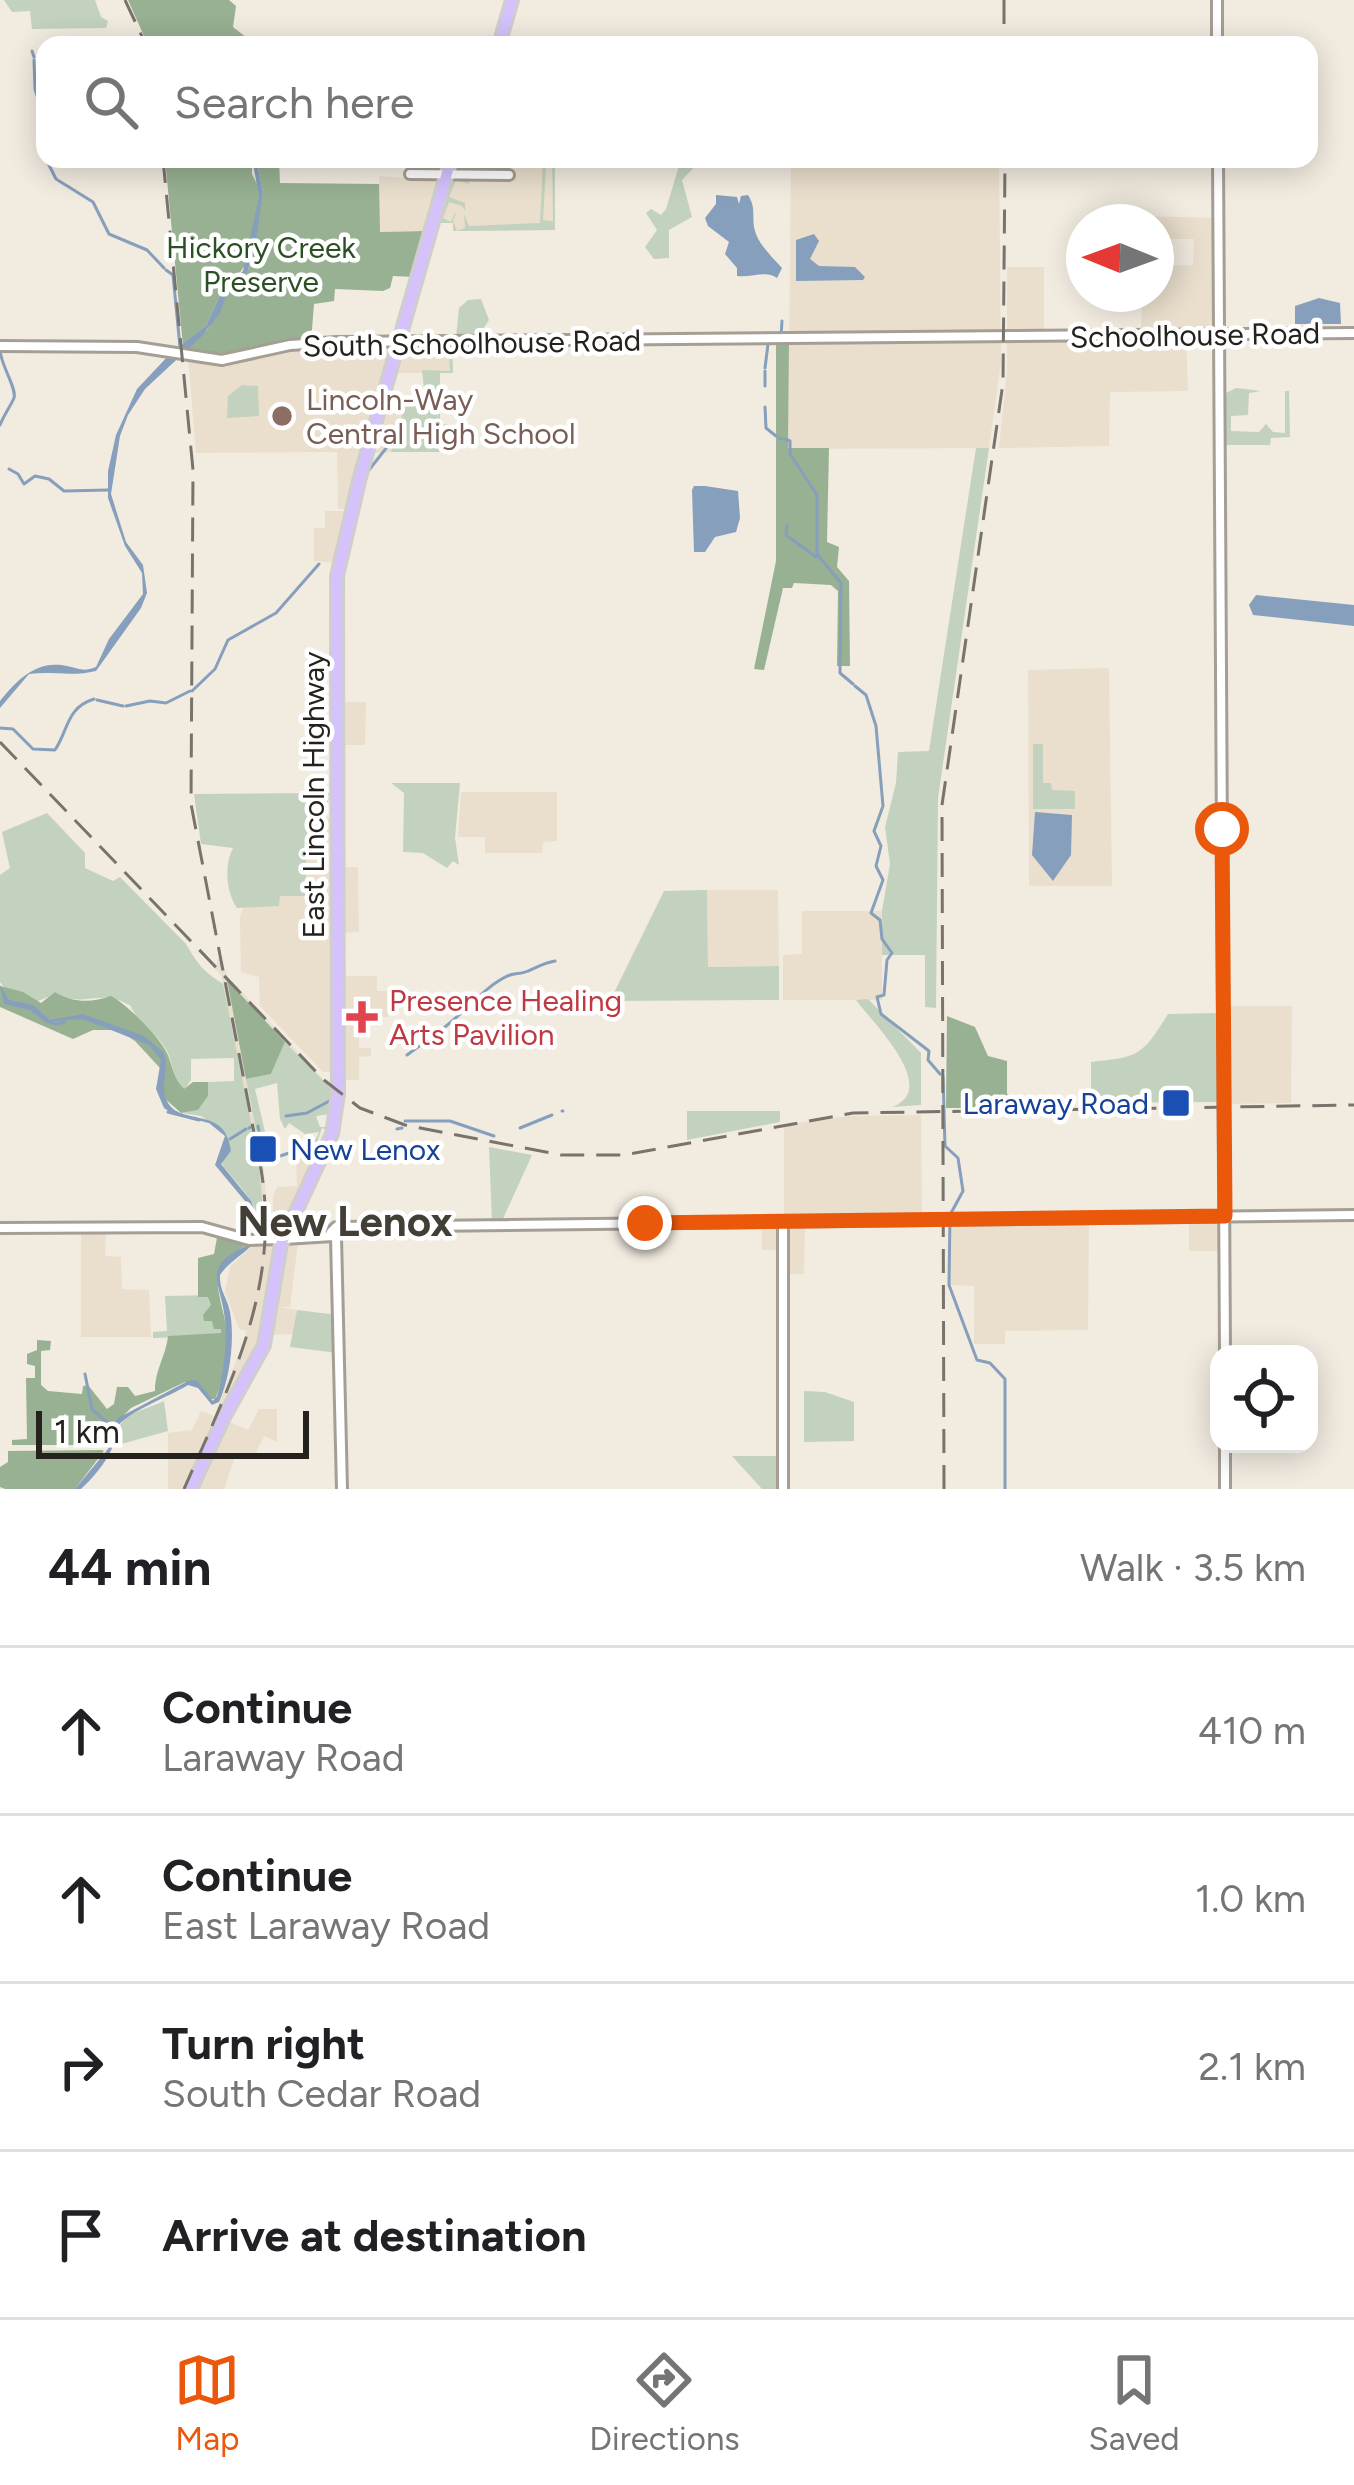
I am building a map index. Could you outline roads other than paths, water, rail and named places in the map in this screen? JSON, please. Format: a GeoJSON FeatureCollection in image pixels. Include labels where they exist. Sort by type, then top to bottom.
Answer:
{"type":"FeatureCollection","features":[{"type":"Feature","properties":{"kind":"main road"},"geometry":{"type":"LineString","coordinates":[[500,36],[510,0]]}},
{"type":"Feature","properties":{"kind":"main road"},"geometry":{"type":"LineString","coordinates":[[1217,0],[1218,36]]}},
{"type":"Feature","properties":{"kind":"main road","name":"East Lincoln Highway"},"geometry":{"type":"LineString","coordinates":[[191,1489],[264,1345],[282,1239],[332,1134],[338,1092],[336,592],[341,552],[450,168]]}},
{"type":"Feature","properties":{"kind":"main road"},"geometry":{"type":"LineString","coordinates":[[1219,168],[1225,1345]]}},
{"type":"Feature","properties":{"kind":"main road"},"geometry":{"type":"LineString","coordinates":[[410,174],[508,176]]}},
{"type":"Feature","properties":{"kind":"main road","name":"Schoolhouse Road"},"geometry":{"type":"LineString","coordinates":[[875,339],[1354,333]]}},
{"type":"Feature","properties":{"kind":"main road","name":"South Schoolhouse Road"},"geometry":{"type":"LineString","coordinates":[[0,346],[91,344],[228,359],[302,343],[875,339]]}},
{"type":"Feature","properties":{"kind":"main road"},"geometry":{"type":"LineString","coordinates":[[0,1228],[202,1227],[246,1238],[282,1239],[336,1232],[783,1221],[1354,1215]]}},
{"type":"Feature","properties":{"kind":"main road"},"geometry":{"type":"LineString","coordinates":[[783,1221],[783,1489]]}},
{"type":"Feature","properties":{"kind":"main road"},"geometry":{"type":"LineString","coordinates":[[336,1232],[342,1489]]}},
{"type":"Feature","properties":{"kind":"main road"},"geometry":{"type":"LineString","coordinates":[[1226,1453],[1226,1489]]}},
{"type":"Feature","properties":{"kind":"water"},"geometry":{"type":"Polygon","coordinates":[[[254,168],[258,168],[263,192],[247,272],[228,290],[220,313],[202,336],[145,389],[120,436],[111,494],[126,542],[143,565],[147,593],[141,608],[96,671],[29,674],[0,708],[13,686],[28,673],[36,669],[96,667],[109,639],[143,594],[142,573],[125,546],[108,498],[116,435],[137,389],[206,326],[223,288],[243,271],[259,196],[254,168]]]}},
{"type":"Feature","properties":{"kind":"water"},"geometry":{"type":"Polygon","coordinates":[[[716,195],[737,197],[739,204],[741,196],[748,195],[757,236],[782,268],[777,278],[737,276],[737,268],[725,254],[729,242],[705,218],[716,204],[716,195]]]}},
{"type":"Feature","properties":{"kind":"water"},"geometry":{"type":"Polygon","coordinates":[[[814,234],[819,241],[810,259],[819,266],[855,267],[863,280],[796,281],[796,240],[814,234]]]}},
{"type":"Feature","properties":{"kind":"water"},"geometry":{"type":"Polygon","coordinates":[[[1319,298],[1340,303],[1341,324],[1295,324],[1295,306],[1319,298]]]}},
{"type":"Feature","properties":{"kind":"water"},"geometry":{"type":"Polygon","coordinates":[[[705,486],[738,491],[740,518],[736,532],[715,537],[705,552],[694,552],[692,490],[705,486]]]}},
{"type":"Feature","properties":{"kind":"water"},"geometry":{"type":"Polygon","coordinates":[[[1256,595],[1354,605],[1354,626],[1253,615],[1249,605],[1256,595]]]}},
{"type":"Feature","properties":{"kind":"water"},"geometry":{"type":"Polygon","coordinates":[[[1035,812],[1072,815],[1071,855],[1053,881],[1032,855],[1035,812]]]}},
{"type":"Feature","properties":{"kind":"water"},"geometry":{"type":"Polygon","coordinates":[[[0,985],[9,1000],[33,1005],[50,1020],[83,1014],[144,1036],[163,1052],[167,1101],[182,1114],[212,1122],[221,1127],[227,1136],[231,1151],[221,1164],[251,1201],[262,1230],[254,1243],[220,1275],[232,1334],[229,1370],[219,1402],[212,1405],[198,1388],[188,1385],[130,1416],[116,1428],[110,1453],[81,1489],[75,1489],[112,1444],[112,1427],[118,1418],[188,1381],[197,1380],[213,1401],[217,1396],[226,1339],[217,1275],[224,1259],[251,1244],[257,1229],[245,1201],[215,1165],[225,1136],[209,1123],[173,1114],[164,1108],[156,1089],[161,1060],[149,1045],[83,1019],[45,1022],[30,1010],[4,1004],[0,985]]]}},
{"type":"Feature","properties":{"kind":"waterway"},"geometry":{"type":"LineString","coordinates":[[32,51],[34,57]]}},
{"type":"Feature","properties":{"kind":"waterway"},"geometry":{"type":"LineString","coordinates":[[34,60],[36,92]]}},
{"type":"Feature","properties":{"kind":"waterway"},"geometry":{"type":"LineString","coordinates":[[50,168],[56,179],[93,202],[109,234],[147,250],[164,268]]}},
{"type":"Feature","properties":{"kind":"waterway"},"geometry":{"type":"LineString","coordinates":[[166,270],[173,275],[180,347]]}},
{"type":"Feature","properties":{"kind":"waterway"},"geometry":{"type":"LineString","coordinates":[[781,336],[782,321]]}},
{"type":"Feature","properties":{"kind":"waterway"},"geometry":{"type":"LineString","coordinates":[[765,368],[768,344]]}},
{"type":"Feature","properties":{"kind":"waterway"},"geometry":{"type":"LineString","coordinates":[[0,350],[14,394],[0,425]]}},
{"type":"Feature","properties":{"kind":"waterway"},"geometry":{"type":"LineString","coordinates":[[765,371],[765,386]]}},
{"type":"Feature","properties":{"kind":"waterway"},"geometry":{"type":"LineString","coordinates":[[765,407],[766,428],[776,436]]}},
{"type":"Feature","properties":{"kind":"waterway"},"geometry":{"type":"LineString","coordinates":[[785,439],[817,495],[817,554],[841,583],[840,673],[853,684]]}},
{"type":"Feature","properties":{"kind":"waterway"},"geometry":{"type":"LineString","coordinates":[[369,470],[387,447]]}},
{"type":"Feature","properties":{"kind":"waterway"},"geometry":{"type":"LineString","coordinates":[[9,469],[24,484],[35,476],[49,479],[64,491],[108,490]]}},
{"type":"Feature","properties":{"kind":"waterway"},"geometry":{"type":"LineString","coordinates":[[787,526],[786,535],[816,557]]}},
{"type":"Feature","properties":{"kind":"waterway"},"geometry":{"type":"LineString","coordinates":[[192,691],[215,669],[228,640],[276,613],[319,564]]}},
{"type":"Feature","properties":{"kind":"waterway"},"geometry":{"type":"LineString","coordinates":[[855,686],[866,695],[876,726],[883,806],[874,831],[881,846],[876,866],[883,880],[871,913],[880,920],[882,939],[892,953],[887,960],[884,995],[877,997],[881,1014],[929,1051],[928,1060],[940,1074]]}},
{"type":"Feature","properties":{"kind":"waterway"},"geometry":{"type":"LineString","coordinates":[[126,706],[166,703],[190,691]]}},
{"type":"Feature","properties":{"kind":"waterway"},"geometry":{"type":"LineString","coordinates":[[0,728],[13,729],[33,749],[55,750],[73,714],[94,699]]}},
{"type":"Feature","properties":{"kind":"waterway"},"geometry":{"type":"LineString","coordinates":[[97,700],[123,706]]}},
{"type":"Feature","properties":{"kind":"waterway"},"geometry":{"type":"LineString","coordinates":[[434,1035],[500,980],[555,961]]}},
{"type":"Feature","properties":{"kind":"waterway"},"geometry":{"type":"LineString","coordinates":[[46,1021],[65,1022]]}},
{"type":"Feature","properties":{"kind":"waterway"},"geometry":{"type":"LineString","coordinates":[[407,1055],[433,1036]]}},
{"type":"Feature","properties":{"kind":"waterway"},"geometry":{"type":"LineString","coordinates":[[943,1076],[945,1146],[958,1158],[963,1191],[950,1215],[949,1285],[977,1360],[990,1363],[1005,1379],[1005,1489]]}},
{"type":"Feature","properties":{"kind":"waterway"},"geometry":{"type":"LineString","coordinates":[[286,1116],[307,1113],[333,1099]]}},
{"type":"Feature","properties":{"kind":"waterway"},"geometry":{"type":"LineString","coordinates":[[168,1112],[199,1120]]}},
{"type":"Feature","properties":{"kind":"waterway"},"geometry":{"type":"LineString","coordinates":[[520,1128],[552,1115]]}},
{"type":"Feature","properties":{"kind":"waterway"},"geometry":{"type":"LineString","coordinates":[[405,1121],[450,1121],[494,1136]]}},
{"type":"Feature","properties":{"kind":"waterway"},"geometry":{"type":"LineString","coordinates":[[258,1126],[260,1136]]}},
{"type":"Feature","properties":{"kind":"waterway"},"geometry":{"type":"LineString","coordinates":[[397,1129],[402,1128]]}},
{"type":"Feature","properties":{"kind":"waterway"},"geometry":{"type":"LineString","coordinates":[[230,1139],[246,1129]]}},
{"type":"Feature","properties":{"kind":"waterway"},"geometry":{"type":"LineString","coordinates":[[280,1156],[298,1150]]}},
{"type":"Feature","properties":{"kind":"waterway"},"geometry":{"type":"LineString","coordinates":[[262,1160],[274,1158]]}},
{"type":"Feature","properties":{"kind":"waterway"},"geometry":{"type":"LineString","coordinates":[[85,1374],[92,1409],[112,1427]]}},
{"type":"Feature","properties":{"kind":"railway"},"geometry":{"type":"LineString","coordinates":[[125,0],[142,36]]}},
{"type":"Feature","properties":{"kind":"railway"},"geometry":{"type":"LineString","coordinates":[[1004,0],[1004,36]]}},
{"type":"Feature","properties":{"kind":"railway"},"geometry":{"type":"LineString","coordinates":[[164,168],[193,470],[191,804],[261,1169],[265,1212],[264,1254],[247,1334],[184,1489]]}},
{"type":"Feature","properties":{"kind":"railway"},"geometry":{"type":"LineString","coordinates":[[944,1489],[942,805],[1003,383],[1005,168]]}},
{"type":"Feature","properties":{"kind":"railway"},"geometry":{"type":"LineString","coordinates":[[0,742],[324,1080],[360,1108],[405,1125],[561,1155],[624,1155],[853,1113],[1354,1105]]}},
{"type":"Feature","properties":{"kind":"place","name":"Lincoln-Way Central High School"},"geometry":{"type":"Point","coordinates":[282,416]}},
{"type":"Feature","properties":{"kind":"place","name":"Presence Healing Arts Pavilion"},"geometry":{"type":"Point","coordinates":[362,1017]}},
{"type":"Feature","properties":{"kind":"place","name":"Laraway Road"},"geometry":{"type":"Point","coordinates":[1176,1103]}},
{"type":"Feature","properties":{"kind":"place","name":"New Lenox"},"geometry":{"type":"Point","coordinates":[263,1149]}},
{"type":"Feature","properties":{"kind":"district","name":"New Lenox"},"geometry":{"type":"Point","coordinates":[345,1221]}},
{"type":"Feature","properties":{"kind":"park label","name":"Hickory Creek Preserve"},"geometry":{"type":"Point","coordinates":[261,264]}}]}
